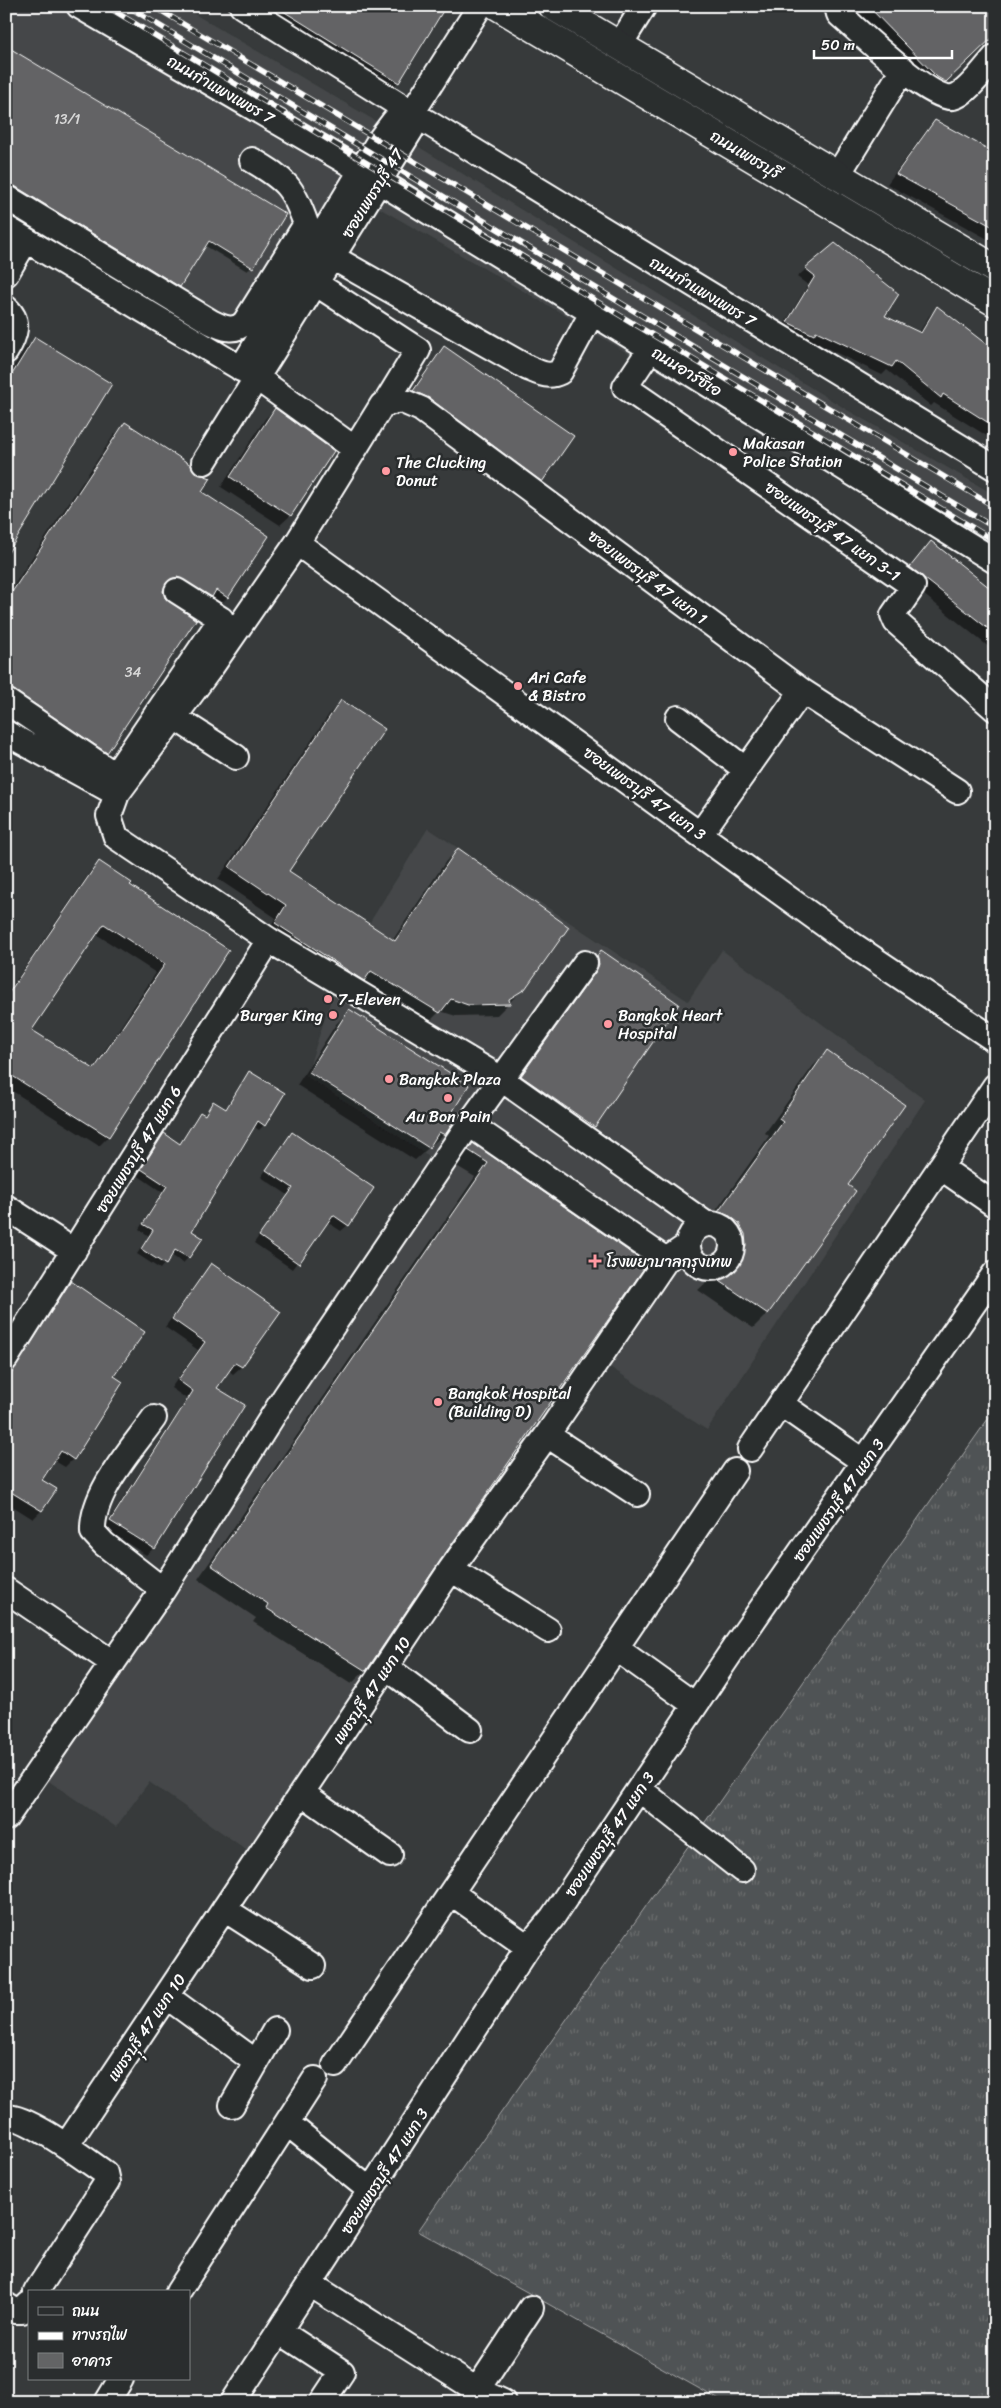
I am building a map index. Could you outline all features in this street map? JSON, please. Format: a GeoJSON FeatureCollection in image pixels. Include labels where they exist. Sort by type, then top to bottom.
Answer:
{"type":"FeatureCollection","features":[{"type":"Feature","properties":{"kind":"main road","name":"ถนนเพชรบุรี"},"geometry":{"type":"LineString","coordinates":[[498,6],[995,302]]}},
{"type":"Feature","properties":{"kind":"main road","name":"ถนนเพชรบุรี"},"geometry":{"type":"LineString","coordinates":[[553,6],[995,269]]}},
{"type":"Feature","properties":{"kind":"street","name":"ถนนกำแพงเพชร 7"},"geometry":{"type":"LineString","coordinates":[[79,6],[371,176]]}},
{"type":"Feature","properties":{"kind":"street","name":"ถนนกำแพงเพชร 7"},"geometry":{"type":"LineString","coordinates":[[242,6],[412,113],[995,468]]}},
{"type":"Feature","properties":{"kind":"street"},"geometry":{"type":"LineString","coordinates":[[204,462],[249,373],[371,176],[379,142],[394,121],[412,113],[480,6]]}},
{"type":"Feature","properties":{"kind":"street"},"geometry":{"type":"LineString","coordinates":[[619,46],[644,6]]}},
{"type":"Feature","properties":{"kind":"street"},"geometry":{"type":"LineString","coordinates":[[837,6],[840,14],[903,69],[936,93],[953,97],[966,90],[995,57]]}},
{"type":"Feature","properties":{"kind":"street"},"geometry":{"type":"LineString","coordinates":[[837,176],[903,69]]}},
{"type":"Feature","properties":{"kind":"street"},"geometry":{"type":"LineString","coordinates":[[6,197],[211,322],[223,328],[235,329],[245,322],[306,224],[299,204],[288,184],[280,176],[252,160]]}},
{"type":"Feature","properties":{"kind":"street","name":"ถนนอาร์ซีเอ"},"geometry":{"type":"LineString","coordinates":[[371,176],[995,561]]}},
{"type":"Feature","properties":{"kind":"street"},"geometry":{"type":"LineString","coordinates":[[6,274],[16,234],[249,373],[355,449]]}},
{"type":"Feature","properties":{"kind":"street"},"geometry":{"type":"LineString","coordinates":[[249,373],[315,283],[324,252]]}},
{"type":"Feature","properties":{"kind":"street"},"geometry":{"type":"LineString","coordinates":[[324,252],[542,374],[552,376],[560,372],[592,313]]}},
{"type":"Feature","properties":{"kind":"street"},"geometry":{"type":"LineString","coordinates":[[315,283],[418,350],[297,543],[174,709],[117,794],[109,816],[116,837],[270,940],[500,1078],[706,1224],[720,1226],[731,1237],[733,1244],[729,1258],[718,1267],[703,1267],[692,1258],[688,1245],[694,1232],[706,1224]]}},
{"type":"Feature","properties":{"kind":"street"},"geometry":{"type":"LineString","coordinates":[[6,308],[12,313],[16,323],[13,339],[6,351]]}},
{"type":"Feature","properties":{"kind":"street","name":"ซอยเพชรบุรี 47 แยก 3-1"},"geometry":{"type":"LineString","coordinates":[[650,348],[625,387],[912,586],[893,615],[896,622],[995,709]]}},
{"type":"Feature","properties":{"kind":"street","name":"ซอยเพชรบุรี 47 แยก 1"},"geometry":{"type":"LineString","coordinates":[[385,404],[400,400],[421,409],[802,691],[957,790]]}},
{"type":"Feature","properties":{"kind":"street","name":"ซอยเพชรบุรี 47 แยก 3"},"geometry":{"type":"LineString","coordinates":[[297,543],[701,833],[850,943],[995,1040]]}},
{"type":"Feature","properties":{"kind":"street"},"geometry":{"type":"LineString","coordinates":[[6,701],[115,775],[174,709],[221,619],[177,591]]}},
{"type":"Feature","properties":{"kind":"street"},"geometry":{"type":"LineString","coordinates":[[701,833],[802,691]]}},
{"type":"Feature","properties":{"kind":"street"},"geometry":{"type":"LineString","coordinates":[[174,709],[236,756]]}},
{"type":"Feature","properties":{"kind":"street"},"geometry":{"type":"LineString","coordinates":[[678,718],[745,769]]}},
{"type":"Feature","properties":{"kind":"street"},"geometry":{"type":"LineString","coordinates":[[6,733],[117,794]]}},
{"type":"Feature","properties":{"kind":"street","name":"ซอยเพชรบุรี 47 แยก 6"},"geometry":{"type":"LineString","coordinates":[[6,1358],[270,940]]}},
{"type":"Feature","properties":{"kind":"street"},"geometry":{"type":"LineString","coordinates":[[6,1818],[162,1590],[286,1395],[500,1078],[585,962]]}},
{"type":"Feature","properties":{"kind":"street"},"geometry":{"type":"LineString","coordinates":[[750,1449],[995,1086]]}},
{"type":"Feature","properties":{"kind":"street"},"geometry":{"type":"LineString","coordinates":[[469,1124],[666,1260]]}},
{"type":"Feature","properties":{"kind":"street"},"geometry":{"type":"LineString","coordinates":[[940,1167],[995,1205]]}},
{"type":"Feature","properties":{"kind":"street"},"geometry":{"type":"LineString","coordinates":[[6,1207],[74,1251]]}},
{"type":"Feature","properties":{"kind":"street","name":"เพชรบุุรี 47 แยก 10"},"geometry":{"type":"LineString","coordinates":[[66,2146],[451,1569],[547,1435],[666,1260],[688,1245]]}},
{"type":"Feature","properties":{"kind":"street","name":"ซอยเพชรบุรี 47 แยก 3"},"geometry":{"type":"LineString","coordinates":[[233,2402],[528,1947],[552,1918],[695,1706],[995,1273]]}},
{"type":"Feature","properties":{"kind":"street"},"geometry":{"type":"LineString","coordinates":[[781,1404],[864,1462]]}},
{"type":"Feature","properties":{"kind":"street"},"geometry":{"type":"LineString","coordinates":[[154,1418],[101,1495],[92,1518],[93,1532],[104,1544],[162,1590]]}},
{"type":"Feature","properties":{"kind":"street"},"geometry":{"type":"LineString","coordinates":[[547,1435],[637,1494]]}},
{"type":"Feature","properties":{"kind":"street"},"geometry":{"type":"LineString","coordinates":[[335,2065],[452,1894],[735,1470]]}},
{"type":"Feature","properties":{"kind":"street"},"geometry":{"type":"LineString","coordinates":[[451,1569],[548,1630]]}},
{"type":"Feature","properties":{"kind":"street"},"geometry":{"type":"LineString","coordinates":[[6,1590],[113,1663]]}},
{"type":"Feature","properties":{"kind":"street"},"geometry":{"type":"LineString","coordinates":[[616,1649],[695,1706]]}},
{"type":"Feature","properties":{"kind":"street"},"geometry":{"type":"LineString","coordinates":[[386,1667],[470,1730]]}},
{"type":"Feature","properties":{"kind":"street"},"geometry":{"type":"LineString","coordinates":[[639,1789],[742,1870]]}},
{"type":"Feature","properties":{"kind":"street"},"geometry":{"type":"LineString","coordinates":[[302,1793],[390,1855]]}},
{"type":"Feature","properties":{"kind":"street"},"geometry":{"type":"LineString","coordinates":[[452,1894],[528,1947]]}},
{"type":"Feature","properties":{"kind":"street"},"geometry":{"type":"LineString","coordinates":[[224,1909],[313,1966]]}},
{"type":"Feature","properties":{"kind":"street"},"geometry":{"type":"LineString","coordinates":[[166,1996],[256,2062]]}},
{"type":"Feature","properties":{"kind":"street"},"geometry":{"type":"LineString","coordinates":[[232,2105],[275,2030]]}},
{"type":"Feature","properties":{"kind":"street"},"geometry":{"type":"LineString","coordinates":[[179,2290],[315,2080]]}},
{"type":"Feature","properties":{"kind":"street"},"geometry":{"type":"LineString","coordinates":[[6,2118],[20,2119],[66,2146],[105,2173],[107,2182],[37,2290]]}},
{"type":"Feature","properties":{"kind":"street"},"geometry":{"type":"LineString","coordinates":[[287,2123],[371,2191]]}},
{"type":"Feature","properties":{"kind":"street"},"geometry":{"type":"LineString","coordinates":[[310,2284],[473,2396],[503,2402]]}},
{"type":"Feature","properties":{"kind":"street"},"geometry":{"type":"LineString","coordinates":[[6,2306],[15,2311],[22,2311],[28,2305]]}},
{"type":"Feature","properties":{"kind":"street"},"geometry":{"type":"LineString","coordinates":[[473,2396],[531,2308]]}},
{"type":"Feature","properties":{"kind":"street"},"geometry":{"type":"LineString","coordinates":[[278,2331],[342,2372],[322,2402]]}},
{"type":"Feature","properties":{"kind":"street"},"geometry":{"type":"LineString","coordinates":[[107,2402],[121,2380]]}},
{"type":"Feature","properties":{"kind":"shaded area"},"geometry":{"type":"Polygon","coordinates":[[[6,6],[181,6],[406,139],[849,411],[995,495],[995,575],[556,310],[341,186],[254,331],[6,206],[6,6]]]}},
{"type":"Feature","properties":{"kind":"shaded area","name":"โรงพยาบาลกรุงเทพ"},"geometry":{"type":"Polygon","coordinates":[[[428,828],[688,1001],[722,950],[925,1100],[707,1430],[599,1360],[257,1857],[149,1782],[116,1827],[28,1767],[438,1162],[306,1076],[341,969],[428,828]]]}},
{"type":"Feature","properties":{"kind":"green space"},"geometry":{"type":"Polygon","coordinates":[[[995,1409],[995,2402],[723,2402],[418,2231],[995,1409]]]}},
{"type":"Feature","properties":{"kind":"building"},"geometry":{"type":"Polygon","coordinates":[[[275,6],[446,6],[399,83],[275,6]]]}},
{"type":"Feature","properties":{"kind":"building"},"geometry":{"type":"Polygon","coordinates":[[[868,6],[995,6],[995,35],[946,82],[937,77],[868,6]]]}},
{"type":"Feature","properties":{"kind":"building"},"geometry":{"type":"Polygon","coordinates":[[[6,46],[286,214],[253,268],[209,241],[180,287],[13,185],[6,183],[6,46]]]}},
{"type":"Feature","properties":{"kind":"building"},"geometry":{"type":"Polygon","coordinates":[[[935,120],[995,153],[995,228],[896,174],[935,120]]]}},
{"type":"Feature","properties":{"kind":"building"},"geometry":{"type":"Polygon","coordinates":[[[835,243],[899,294],[885,316],[921,333],[937,306],[995,351],[995,427],[943,394],[941,398],[896,361],[892,367],[816,331],[814,335],[787,322],[815,276],[805,268],[835,243]]]}},
{"type":"Feature","properties":{"kind":"building"},"geometry":{"type":"Polygon","coordinates":[[[35,337],[112,384],[6,556],[6,384],[35,337]]]}},
{"type":"Feature","properties":{"kind":"building"},"geometry":{"type":"Polygon","coordinates":[[[444,346],[574,436],[542,482],[429,398],[413,391],[444,346]]]}},
{"type":"Feature","properties":{"kind":"building"},"geometry":{"type":"Polygon","coordinates":[[[275,408],[334,451],[291,516],[230,477],[275,408]]]}},
{"type":"Feature","properties":{"kind":"building"},"geometry":{"type":"Polygon","coordinates":[[[125,422],[191,465],[196,473],[211,478],[202,492],[269,536],[228,598],[216,590],[212,597],[178,577],[166,583],[163,591],[165,598],[196,620],[107,753],[14,690],[6,687],[6,601],[125,422]]]}},
{"type":"Feature","properties":{"kind":"building"},"geometry":{"type":"Polygon","coordinates":[[[931,541],[995,592],[995,634],[910,567],[931,541]]]}},
{"type":"Feature","properties":{"kind":"building"},"geometry":{"type":"Polygon","coordinates":[[[341,700],[385,729],[289,871],[395,941],[458,848],[569,927],[525,989],[509,999],[510,1004],[468,1005],[451,999],[440,1013],[371,971],[364,981],[275,923],[286,905],[229,867],[341,700]]]}},
{"type":"Feature","properties":{"kind":"building"},"geometry":{"type":"Polygon","coordinates":[[[99,861],[132,883],[130,885],[229,950],[109,1137],[6,1072],[6,997],[99,861]],[[104,924],[32,1030],[94,1069],[165,964],[104,924]]]}},
{"type":"Feature","properties":{"kind":"building","name":"Bangkok Heart Hospital"},"geometry":{"type":"Polygon","coordinates":[[[601,950],[679,1004],[595,1127],[521,1076],[596,971],[599,964],[597,956],[601,950]]]}},
{"type":"Feature","properties":{"kind":"building","name":"Bangkok Plaza"},"geometry":{"type":"Polygon","coordinates":[[[349,1009],[469,1085],[448,1119],[453,1123],[445,1135],[439,1132],[429,1148],[309,1072],[349,1009]]]}},
{"type":"Feature","properties":{"kind":"building"},"geometry":{"type":"Polygon","coordinates":[[[827,1050],[905,1105],[848,1185],[856,1191],[768,1314],[711,1275],[736,1264],[743,1256],[746,1245],[745,1234],[739,1223],[730,1216],[718,1212],[783,1122],[779,1119],[827,1050]]]}},
{"type":"Feature","properties":{"kind":"building"},"geometry":{"type":"Polygon","coordinates":[[[249,1071],[285,1093],[265,1126],[258,1121],[192,1231],[203,1238],[189,1258],[175,1250],[166,1265],[141,1249],[153,1230],[143,1224],[167,1186],[141,1169],[164,1133],[180,1144],[200,1112],[205,1115],[213,1101],[226,1109],[249,1071]]]}},
{"type":"Feature","properties":{"kind":"building"},"geometry":{"type":"Polygon","coordinates":[[[292,1132],[374,1188],[349,1226],[333,1215],[299,1264],[259,1236],[293,1188],[266,1170],[292,1132]]]}},
{"type":"Feature","properties":{"kind":"building","name":"Bangkok Hospital (Building D)"},"geometry":{"type":"Polygon","coordinates":[[[473,1143],[647,1264],[440,1561],[366,1671],[266,1608],[268,1604],[211,1565],[488,1163],[468,1150],[473,1143]]]}},
{"type":"Feature","properties":{"kind":"building"},"geometry":{"type":"Polygon","coordinates":[[[211,1263],[281,1312],[242,1367],[235,1363],[217,1388],[245,1405],[155,1549],[110,1521],[193,1391],[178,1380],[205,1342],[172,1319],[211,1263]]]}},
{"type":"Feature","properties":{"kind":"building"},"geometry":{"type":"Polygon","coordinates":[[[71,1281],[145,1332],[114,1376],[123,1382],[74,1460],[61,1451],[42,1480],[57,1489],[42,1511],[6,1489],[6,1382],[71,1281]]]}},
{"type":"Feature","properties":{"kind":"railway"},"geometry":{"type":"LineString","coordinates":[[106,6],[995,541]]}},
{"type":"Feature","properties":{"kind":"railway"},"geometry":{"type":"LineString","coordinates":[[127,6],[995,528]]}},
{"type":"Feature","properties":{"kind":"railway"},"geometry":{"type":"LineString","coordinates":[[153,6],[995,507]]}},
{"type":"Feature","properties":{"kind":"place","name":"Makasan Police Station"},"geometry":{"type":"Point","coordinates":[733,452]}},
{"type":"Feature","properties":{"kind":"place","name":"The Clucking Donut"},"geometry":{"type":"Point","coordinates":[386,471]}},
{"type":"Feature","properties":{"kind":"place","name":"Ari Cafe & Bistro"},"geometry":{"type":"Point","coordinates":[518,686]}},
{"type":"Feature","properties":{"kind":"place","name":"7-Eleven"},"geometry":{"type":"Point","coordinates":[328,999]}},
{"type":"Feature","properties":{"kind":"place","name":"Burger King"},"geometry":{"type":"Point","coordinates":[333,1015]}},
{"type":"Feature","properties":{"kind":"place","name":"Bangkok Heart Hospital"},"geometry":{"type":"Point","coordinates":[608,1024]}},
{"type":"Feature","properties":{"kind":"place","name":"Bangkok Plaza"},"geometry":{"type":"Point","coordinates":[389,1079]}},
{"type":"Feature","properties":{"kind":"place","name":"Au Bon Pain"},"geometry":{"type":"Point","coordinates":[448,1098]}},
{"type":"Feature","properties":{"kind":"place","name":"โรงพยาบาลกรุงเทพ"},"geometry":{"type":"Point","coordinates":[595,1261]}},
{"type":"Feature","properties":{"kind":"place","name":"Bangkok Hospital (Building D)"},"geometry":{"type":"Point","coordinates":[438,1402]}}]}
